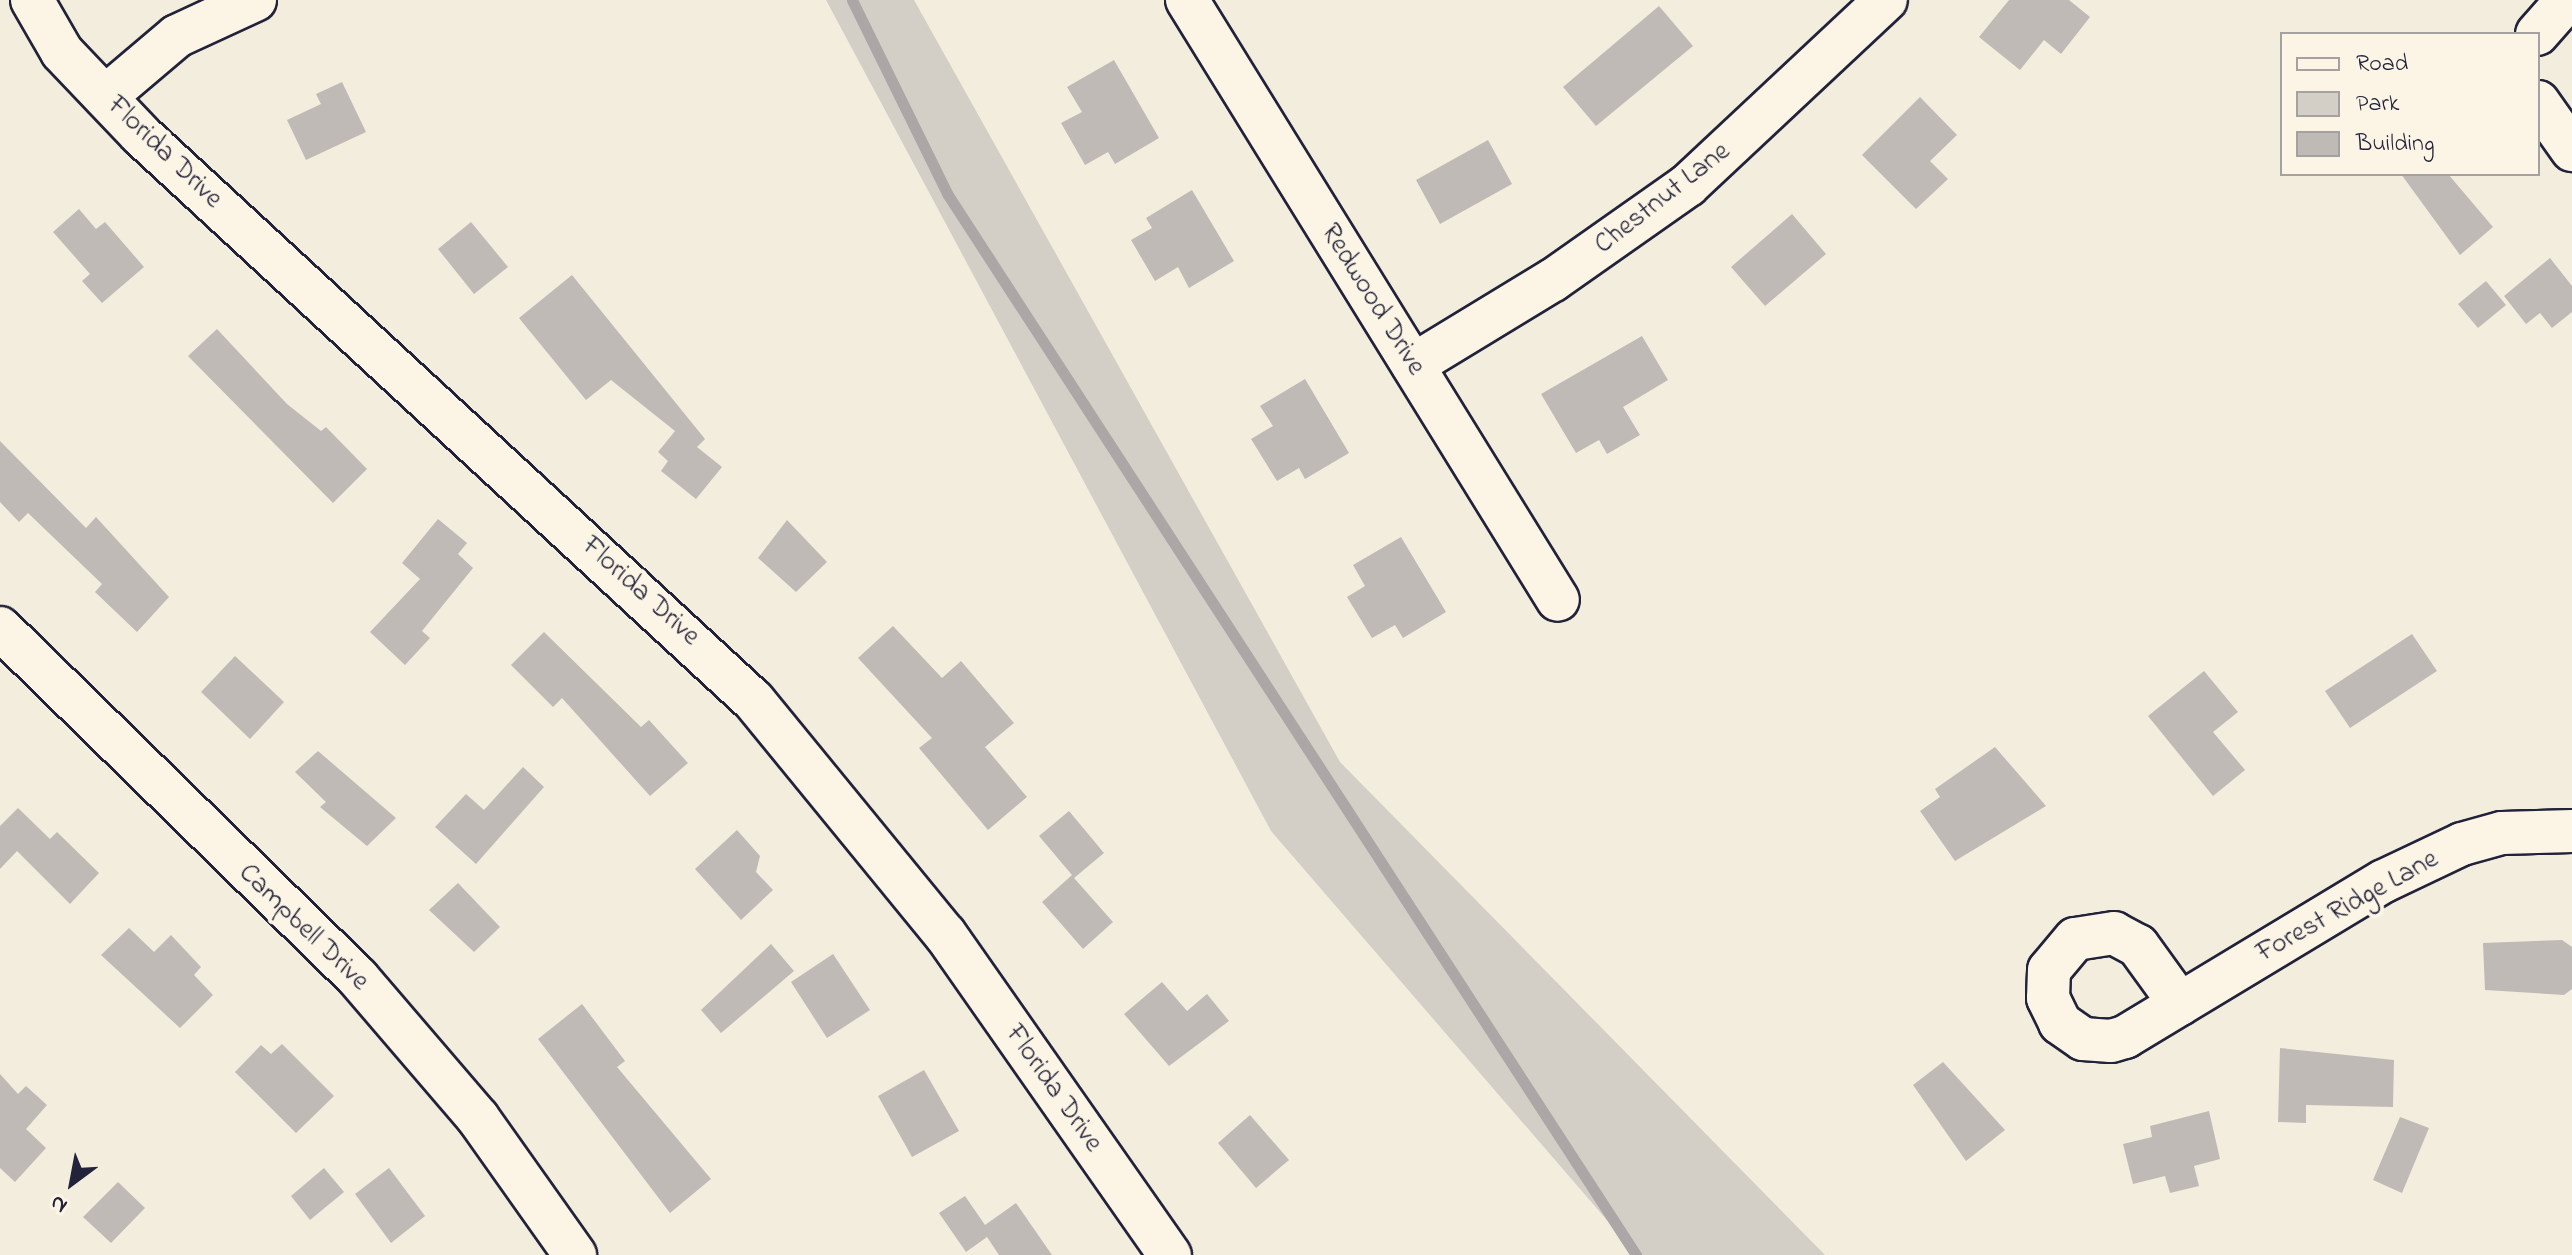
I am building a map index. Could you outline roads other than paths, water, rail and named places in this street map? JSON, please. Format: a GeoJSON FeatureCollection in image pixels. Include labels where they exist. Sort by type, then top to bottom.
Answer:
{"type":"FeatureCollection","features":[{"type":"Feature","properties":{"kind":"street","name":"Florida Drive"},"geometry":{"type":"LineString","coordinates":[[32,0],[62,52],[105,97],[754,701],[945,934],[1170,1255]]}},
{"type":"Feature","properties":{"kind":"street"},"geometry":{"type":"LineString","coordinates":[[105,97],[177,36],[255,0]]}},
{"type":"Feature","properties":{"kind":"street","name":"Redwood Drive"},"geometry":{"type":"LineString","coordinates":[[1187,0],[1558,600]]}},
{"type":"Feature","properties":{"kind":"street","name":"Chestnut Lane"},"geometry":{"type":"LineString","coordinates":[[1413,365],[1553,280],[1688,185],[1886,0]]}},
{"type":"Feature","properties":{"kind":"street"},"geometry":{"type":"LineString","coordinates":[[2539,32],[2567,0]]}},
{"type":"Feature","properties":{"kind":"street"},"geometry":{"type":"LineString","coordinates":[[2540,105],[2572,150]]}},
{"type":"Feature","properties":{"kind":"street","name":"Campbell Drive"},"geometry":{"type":"LineString","coordinates":[[0,628],[358,978],[478,1118],[575,1255]]}},
{"type":"Feature","properties":{"kind":"street","name":"Forest Ridge Lane"},"geometry":{"type":"LineString","coordinates":[[2180,1004],[2384,881],[2462,844],[2502,833],[2572,831]]}},
{"type":"Feature","properties":{"kind":"waterway"},"geometry":{"type":"LineString","coordinates":[[852,0],[948,195],[1636,1255]]}}]}
